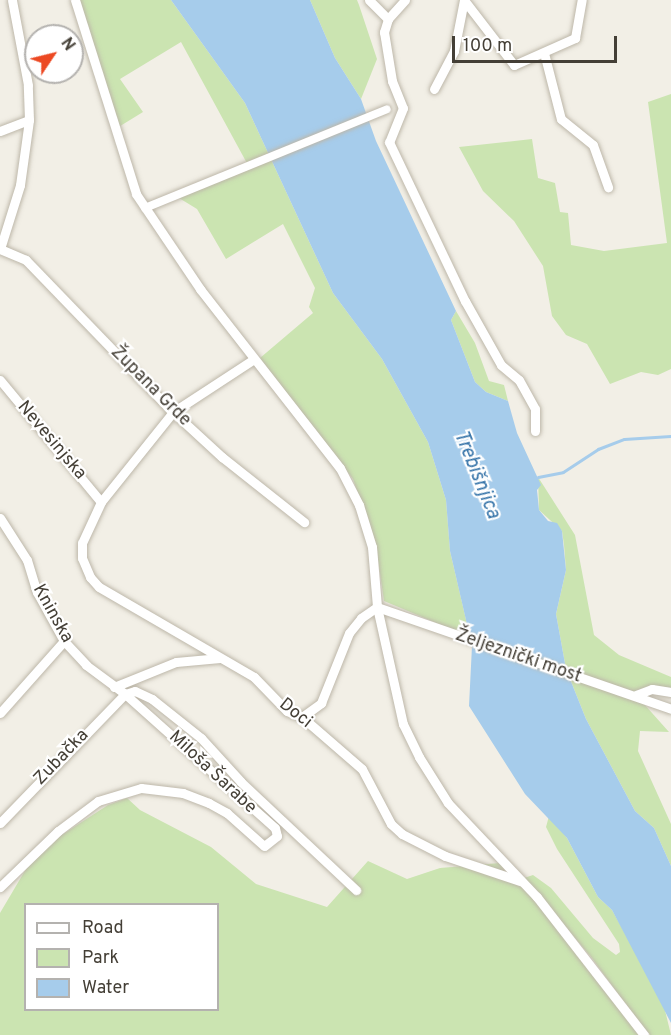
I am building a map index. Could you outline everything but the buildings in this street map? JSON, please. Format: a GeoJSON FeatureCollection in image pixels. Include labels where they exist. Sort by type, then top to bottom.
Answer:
{"type":"FeatureCollection","features":[{"type":"Feature","properties":{"kind":"street"},"geometry":{"type":"LineString","coordinates":[[0,249],[20,185],[29,120],[28,85],[12,0]]}},
{"type":"Feature","properties":{"kind":"street"},"geometry":{"type":"LineString","coordinates":[[75,0],[112,126],[145,208],[254,358],[340,468],[359,505],[376,568],[377,608],[403,724],[419,757],[448,803],[522,881],[597,970],[644,1035]]}},
{"type":"Feature","properties":{"kind":"street"},"geometry":{"type":"LineString","coordinates":[[369,0],[388,19]]}},
{"type":"Feature","properties":{"kind":"street"},"geometry":{"type":"LineString","coordinates":[[405,0],[388,19],[385,51],[403,108],[389,142],[465,301],[501,365],[519,381],[535,409],[535,431]]}},
{"type":"Feature","properties":{"kind":"street"},"geometry":{"type":"LineString","coordinates":[[464,0],[514,65],[575,38],[582,0]]}},
{"type":"Feature","properties":{"kind":"street"},"geometry":{"type":"LineString","coordinates":[[434,89],[454,51],[464,0]]}},
{"type":"Feature","properties":{"kind":"street"},"geometry":{"type":"LineString","coordinates":[[544,53],[561,119],[593,145],[608,187]]}},
{"type":"Feature","properties":{"kind":"street"},"geometry":{"type":"LineString","coordinates":[[145,208],[387,109]]}},
{"type":"Feature","properties":{"kind":"street"},"geometry":{"type":"LineString","coordinates":[[0,131],[29,120]]}},
{"type":"Feature","properties":{"kind":"street","name":"Župana Grde"},"geometry":{"type":"LineString","coordinates":[[0,249],[26,260],[62,294],[173,412],[222,457],[304,522]]}},
{"type":"Feature","properties":{"kind":"street","name":"Doci"},"geometry":{"type":"LineString","coordinates":[[254,358],[173,412],[101,502],[82,543],[82,558],[90,577],[99,587],[254,676],[288,711],[302,717],[362,769],[391,824],[402,834],[445,856],[522,881]]}},
{"type":"Feature","properties":{"kind":"street","name":"Nevesinjska"},"geometry":{"type":"LineString","coordinates":[[0,380],[101,502]]}},
{"type":"Feature","properties":{"kind":"street","name":"Kninska"},"geometry":{"type":"LineString","coordinates":[[0,518],[27,560],[37,592],[64,641],[114,687],[125,694]]}},
{"type":"Feature","properties":{"kind":"street"},"geometry":{"type":"LineString","coordinates":[[302,717],[321,703],[349,633],[377,608]]}},
{"type":"Feature","properties":{"kind":"street","name":"Željeznički most"},"geometry":{"type":"LineString","coordinates":[[377,608],[614,690],[636,695]]}},
{"type":"Feature","properties":{"kind":"street"},"geometry":{"type":"LineString","coordinates":[[0,713],[64,641]]}},
{"type":"Feature","properties":{"kind":"street"},"geometry":{"type":"LineString","coordinates":[[114,687],[177,662],[220,658]]}},
{"type":"Feature","properties":{"kind":"street"},"geometry":{"type":"LineString","coordinates":[[636,695],[652,689],[671,692]]}},
{"type":"Feature","properties":{"kind":"street","name":"Miloša Šarabe"},"geometry":{"type":"LineString","coordinates":[[125,694],[135,691],[147,696],[201,738],[242,782],[356,890]]}},
{"type":"Feature","properties":{"kind":"street","name":"Zubačka"},"geometry":{"type":"LineString","coordinates":[[0,823],[125,694]]}},
{"type":"Feature","properties":{"kind":"street","name":"Miloša Šarabe"},"geometry":{"type":"LineString","coordinates":[[0,887],[58,831],[98,801],[141,788],[183,793],[227,813],[259,844],[275,842],[275,828],[125,694]]}},
{"type":"Feature","properties":{"kind":"street"},"geometry":{"type":"LineString","coordinates":[[636,695],[671,710]]}},
{"type":"Feature","properties":{"kind":"green space"},"geometry":{"type":"Polygon","coordinates":[[[75,0],[171,0],[245,103],[333,293],[382,359],[428,442],[446,500],[450,551],[470,637],[384,601],[376,546],[353,479],[260,358],[313,313],[309,307],[315,288],[283,224],[226,259],[197,209],[179,198],[249,167],[181,42],[120,79],[143,112],[117,128],[75,0]]]}},
{"type":"Feature","properties":{"kind":"green space"},"geometry":{"type":"Polygon","coordinates":[[[310,0],[357,0],[377,59],[361,99],[335,58],[310,0]]]}},
{"type":"Feature","properties":{"kind":"green space"},"geometry":{"type":"Polygon","coordinates":[[[671,94],[671,369],[658,375],[641,372],[610,384],[587,344],[566,335],[552,316],[543,266],[514,221],[483,191],[459,147],[532,139],[538,178],[555,183],[560,212],[568,213],[571,245],[604,251],[667,243],[648,102],[671,94]]]}},
{"type":"Feature","properties":{"kind":"green space"},"geometry":{"type":"Polygon","coordinates":[[[456,311],[475,343],[489,381],[504,385],[508,401],[486,392],[475,382],[451,320],[456,311]]]}},
{"type":"Feature","properties":{"kind":"green space"},"geometry":{"type":"Polygon","coordinates":[[[538,477],[575,535],[594,635],[619,655],[671,677],[671,692],[636,695],[669,732],[640,731],[638,751],[671,824],[671,866],[654,828],[635,811],[586,719],[566,669],[556,614],[566,570],[562,531],[539,510],[538,477]]]}},
{"type":"Feature","properties":{"kind":"green space"},"geometry":{"type":"Polygon","coordinates":[[[127,798],[140,810],[211,847],[256,884],[327,907],[368,861],[407,879],[440,868],[500,863],[534,898],[640,1035],[0,1035],[0,913],[26,869],[51,842],[108,805],[127,798]]]}},
{"type":"Feature","properties":{"kind":"green space"},"geometry":{"type":"Polygon","coordinates":[[[549,816],[567,838],[598,897],[612,910],[663,1002],[671,1035],[648,1035],[592,958],[524,878],[533,875],[551,888],[593,938],[616,955],[620,952],[619,944],[557,849],[546,827],[549,816]]]}},
{"type":"Feature","properties":{"kind":"water","name":"Trebišnjica"},"geometry":{"type":"Polygon","coordinates":[[[171,0],[310,0],[335,58],[361,99],[376,141],[456,311],[451,320],[475,382],[486,392],[508,401],[517,433],[541,485],[537,490],[539,510],[548,521],[557,523],[562,531],[566,570],[556,614],[566,669],[586,719],[635,811],[654,828],[671,866],[671,1023],[612,910],[598,897],[567,838],[525,794],[469,706],[472,646],[450,551],[446,500],[428,442],[382,359],[333,293],[245,103],[171,0]]]}},
{"type":"Feature","properties":{"kind":"waterway"},"geometry":{"type":"LineString","coordinates":[[538,477],[563,472],[598,449],[624,439],[671,436]]}}]}
